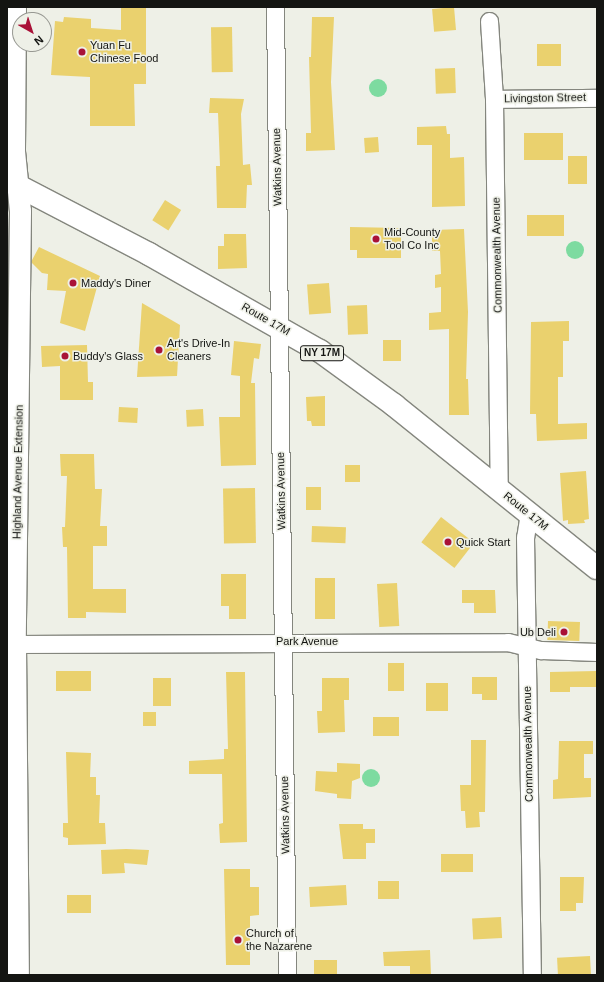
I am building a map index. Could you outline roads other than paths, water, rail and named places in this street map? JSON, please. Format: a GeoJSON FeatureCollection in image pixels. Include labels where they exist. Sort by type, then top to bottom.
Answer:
{"type":"FeatureCollection","features":[{"type":"Feature","properties":{"kind":"main road","name":"Route 17M"},"geometry":{"type":"LineString","coordinates":[[12,182],[279,326],[370,387],[597,568]]}},
{"type":"Feature","properties":{"kind":"street","name":"Highland Avenue Extension"},"geometry":{"type":"LineString","coordinates":[[15,7],[12,182],[20,211],[20,357],[15,644],[18,975]]}},
{"type":"Feature","properties":{"kind":"street","name":"Watkins Avenue"},"geometry":{"type":"LineString","coordinates":[[276,7],[287,975]]}},
{"type":"Feature","properties":{"kind":"street","name":"Commonwealth Avenue"},"geometry":{"type":"LineString","coordinates":[[488,21],[494,99],[499,490]]}},
{"type":"Feature","properties":{"kind":"street","name":"Livingston Street"},"geometry":{"type":"LineString","coordinates":[[494,99],[597,98]]}},
{"type":"Feature","properties":{"kind":"street","name":"Commonwealth Avenue"},"geometry":{"type":"LineString","coordinates":[[529,513],[525,537],[532,975]]}},
{"type":"Feature","properties":{"kind":"street"},"geometry":{"type":"LineString","coordinates":[[7,617],[15,644]]}},
{"type":"Feature","properties":{"kind":"street","name":"Park Avenue"},"geometry":{"type":"LineString","coordinates":[[15,644],[283,641],[508,642],[541,650],[597,652]]}},
{"type":"Feature","properties":{"kind":"place","name":"Yuan Fu Chinese Food"},"geometry":{"type":"Point","coordinates":[82,52]}},
{"type":"Feature","properties":{"kind":"place","name":"Mid-County Tool Co Inc"},"geometry":{"type":"Point","coordinates":[376,239]}},
{"type":"Feature","properties":{"kind":"place","name":"Maddy's Diner"},"geometry":{"type":"Point","coordinates":[73,283]}},
{"type":"Feature","properties":{"kind":"place","name":"Art's Drive-In Cleaners"},"geometry":{"type":"Point","coordinates":[159,350]}},
{"type":"Feature","properties":{"kind":"place","name":"Buddy's Glass"},"geometry":{"type":"Point","coordinates":[65,356]}},
{"type":"Feature","properties":{"kind":"place","name":"Quick Start"},"geometry":{"type":"Point","coordinates":[448,542]}},
{"type":"Feature","properties":{"kind":"place","name":"Ub Deli"},"geometry":{"type":"Point","coordinates":[564,632]}},
{"type":"Feature","properties":{"kind":"place","name":"Church of the Nazarene"},"geometry":{"type":"Point","coordinates":[238,940]}}]}
